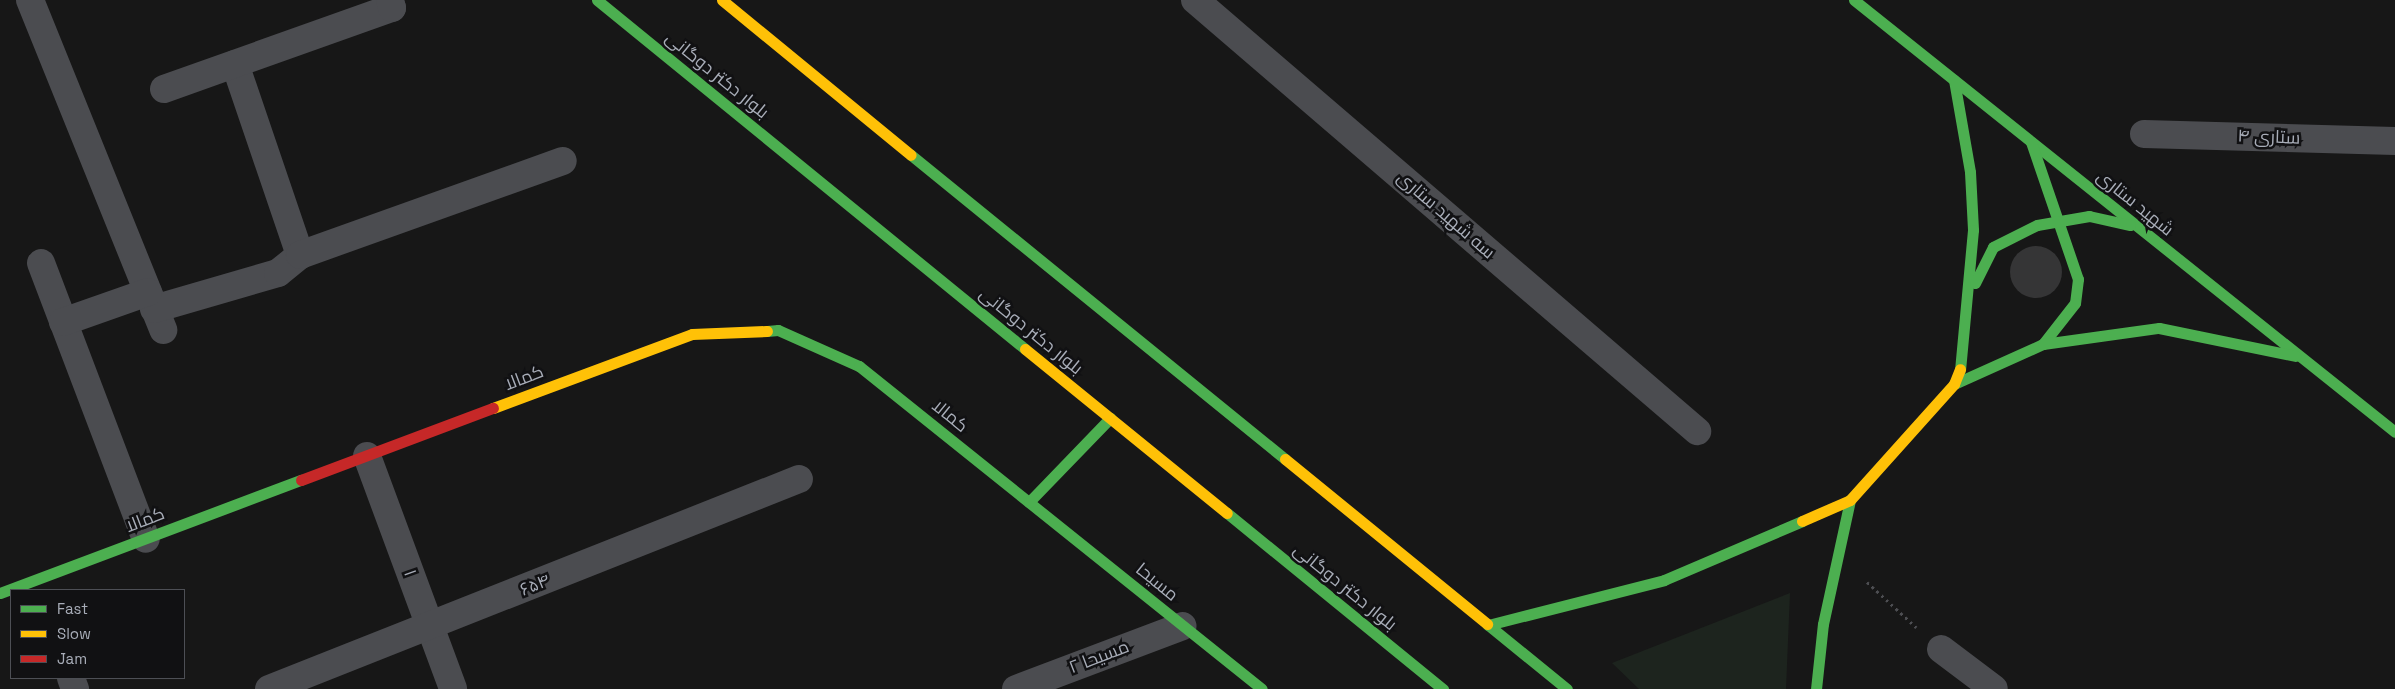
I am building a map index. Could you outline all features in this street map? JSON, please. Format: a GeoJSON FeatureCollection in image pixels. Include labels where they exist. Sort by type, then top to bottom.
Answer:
{"type":"FeatureCollection","features":[{"type":"Feature","properties":{"kind":"street"},"geometry":{"type":"LineString","coordinates":[[30,0],[155,310]]}},
{"type":"Feature","properties":{"kind":"street"},"geometry":{"type":"LineString","coordinates":[[164,90],[392,8],[390,0]]}},
{"type":"Feature","properties":{"kind":"street","name":"بلوار دکتر دوگانی"},"geometry":{"type":"LineString","coordinates":[[597,0],[1443,689]]}},
{"type":"Feature","properties":{"kind":"street"},"geometry":{"type":"LineString","coordinates":[[722,0],[1567,689]]}},
{"type":"Feature","properties":{"kind":"street","name":"سه شهید ستاری"},"geometry":{"type":"LineString","coordinates":[[1195,0],[1697,431]]}},
{"type":"Feature","properties":{"kind":"street","name":"شهید ستاری"},"geometry":{"type":"LineString","coordinates":[[1854,0],[2395,432]]}},
{"type":"Feature","properties":{"kind":"street"},"geometry":{"type":"LineString","coordinates":[[234,64],[300,255]]}},
{"type":"Feature","properties":{"kind":"street"},"geometry":{"type":"LineString","coordinates":[[1488,625],[1664,580],[1850,500],[1954,384],[1963,360],[1971,289],[1970,172],[1954,80]]}},
{"type":"Feature","properties":{"kind":"street","name":"ستاری ۴"},"geometry":{"type":"LineString","coordinates":[[2144,134],[2395,141]]}},
{"type":"Feature","properties":{"kind":"street"},"geometry":{"type":"LineString","coordinates":[[2030,141],[2060,221],[2078,279],[2076,295],[2064,318],[2043,344]]}},
{"type":"Feature","properties":{"kind":"street"},"geometry":{"type":"LineString","coordinates":[[63,322],[155,310],[278,273],[300,255],[563,161]]}},
{"type":"Feature","properties":{"kind":"street"},"geometry":{"type":"LineString","coordinates":[[1971,289],[1993,247],[2037,225],[2089,216],[2136,226]]}},
{"type":"Feature","properties":{"kind":"street"},"geometry":{"type":"LineString","coordinates":[[41,263],[146,539]]}},
{"type":"Feature","properties":{"kind":"street"},"geometry":{"type":"LineString","coordinates":[[1954,384],[2043,344],[2159,328],[2300,357]]}},
{"type":"Feature","properties":{"kind":"street","name":"کمالا"},"geometry":{"type":"LineString","coordinates":[[18,589],[37,585],[146,539],[692,334],[778,330],[859,366],[1029,502]]}},
{"type":"Feature","properties":{"kind":"street"},"geometry":{"type":"LineString","coordinates":[[1029,502],[1110,418]]}},
{"type":"Feature","properties":{"kind":"street","name":"۱"},"geometry":{"type":"LineString","coordinates":[[367,456],[453,689]]}},
{"type":"Feature","properties":{"kind":"street","name":"۶۵۴"},"geometry":{"type":"LineString","coordinates":[[269,689],[799,480]]}},
{"type":"Feature","properties":{"kind":"street"},"geometry":{"type":"LineString","coordinates":[[1816,689],[1823,624],[1850,500]]}},
{"type":"Feature","properties":{"kind":"street","name":"مسیحا"},"geometry":{"type":"LineString","coordinates":[[1029,502],[1262,689]]}},
{"type":"Feature","properties":{"kind":"street","name":"مسيحا ۲"},"geometry":{"type":"LineString","coordinates":[[1016,689],[1183,626]]}},
{"type":"Feature","properties":{"kind":"street"},"geometry":{"type":"LineString","coordinates":[[1941,649],[1994,689]]}},
{"type":"Feature","properties":{"kind":"path"},"geometry":{"type":"LineString","coordinates":[[1839,557],[1941,649]]}},
{"type":"Feature","properties":{"kind":"shaded area"},"geometry":{"type":"Polygon","coordinates":[[[1790,593],[1786,689],[1639,689],[1612,663],[1790,593]]]}},
{"type":"Feature","properties":{"kind":"building"},"geometry":{"type":"Polygon","coordinates":[[[2031,246],[2041,246],[2055,253],[2062,267],[2062,277],[2055,291],[2041,298],[2031,298],[2021,294],[2014,287],[2010,277],[2010,267],[2014,257],[2021,250],[2031,246]]]}},
{"type":"Feature","properties":{"kind":"traffic: fast"},"geometry":{"type":"LineString","coordinates":[[597,0],[1025,349]]}},
{"type":"Feature","properties":{"kind":"traffic: fast"},"geometry":{"type":"LineString","coordinates":[[1854,0],[2395,432]]}},
{"type":"Feature","properties":{"kind":"traffic: fast"},"geometry":{"type":"LineString","coordinates":[[1954,80],[1970,172],[1973,230],[1960,369]]}},
{"type":"Feature","properties":{"kind":"traffic: fast"},"geometry":{"type":"LineString","coordinates":[[2031,142],[2078,279],[2075,303],[2043,344]]}},
{"type":"Feature","properties":{"kind":"traffic: fast"},"geometry":{"type":"LineString","coordinates":[[911,155],[1285,459]]}},
{"type":"Feature","properties":{"kind":"traffic: fast"},"geometry":{"type":"LineString","coordinates":[[1975,283],[1993,247],[2037,225],[2089,216],[2130,225]]}},
{"type":"Feature","properties":{"kind":"traffic: fast"},"geometry":{"type":"LineString","coordinates":[[1954,384],[2043,344],[2159,328],[2295,356]]}},
{"type":"Feature","properties":{"kind":"traffic: fast"},"geometry":{"type":"LineString","coordinates":[[767,331],[778,330],[859,366],[1262,689]]}},
{"type":"Feature","properties":{"kind":"traffic: fast"},"geometry":{"type":"LineString","coordinates":[[1029,502],[1110,418]]}},
{"type":"Feature","properties":{"kind":"traffic: fast"},"geometry":{"type":"LineString","coordinates":[[11,589],[301,480]]}},
{"type":"Feature","properties":{"kind":"traffic: fast"},"geometry":{"type":"LineString","coordinates":[[1816,689],[1823,624],[1850,500]]}},
{"type":"Feature","properties":{"kind":"traffic: fast"},"geometry":{"type":"LineString","coordinates":[[1227,513],[1443,689]]}},
{"type":"Feature","properties":{"kind":"traffic: fast"},"geometry":{"type":"LineString","coordinates":[[1488,625],[1664,580],[1802,521]]}},
{"type":"Feature","properties":{"kind":"traffic: fast"},"geometry":{"type":"LineString","coordinates":[[0,593],[10,589]]}},
{"type":"Feature","properties":{"kind":"traffic: fast"},"geometry":{"type":"LineString","coordinates":[[1487,624],[1567,689]]}},
{"type":"Feature","properties":{"kind":"traffic: slow"},"geometry":{"type":"LineString","coordinates":[[722,0],[911,155]]}},
{"type":"Feature","properties":{"kind":"traffic: slow"},"geometry":{"type":"LineString","coordinates":[[493,408],[692,334],[767,331]]}},
{"type":"Feature","properties":{"kind":"traffic: slow"},"geometry":{"type":"LineString","coordinates":[[1025,349],[1227,513]]}},
{"type":"Feature","properties":{"kind":"traffic: slow"},"geometry":{"type":"LineString","coordinates":[[1802,521],[1850,500],[1954,384],[1960,369]]}},
{"type":"Feature","properties":{"kind":"traffic: slow"},"geometry":{"type":"LineString","coordinates":[[1285,459],[1487,624]]}},
{"type":"Feature","properties":{"kind":"traffic: jam"},"geometry":{"type":"LineString","coordinates":[[301,480],[493,408]]}}]}
